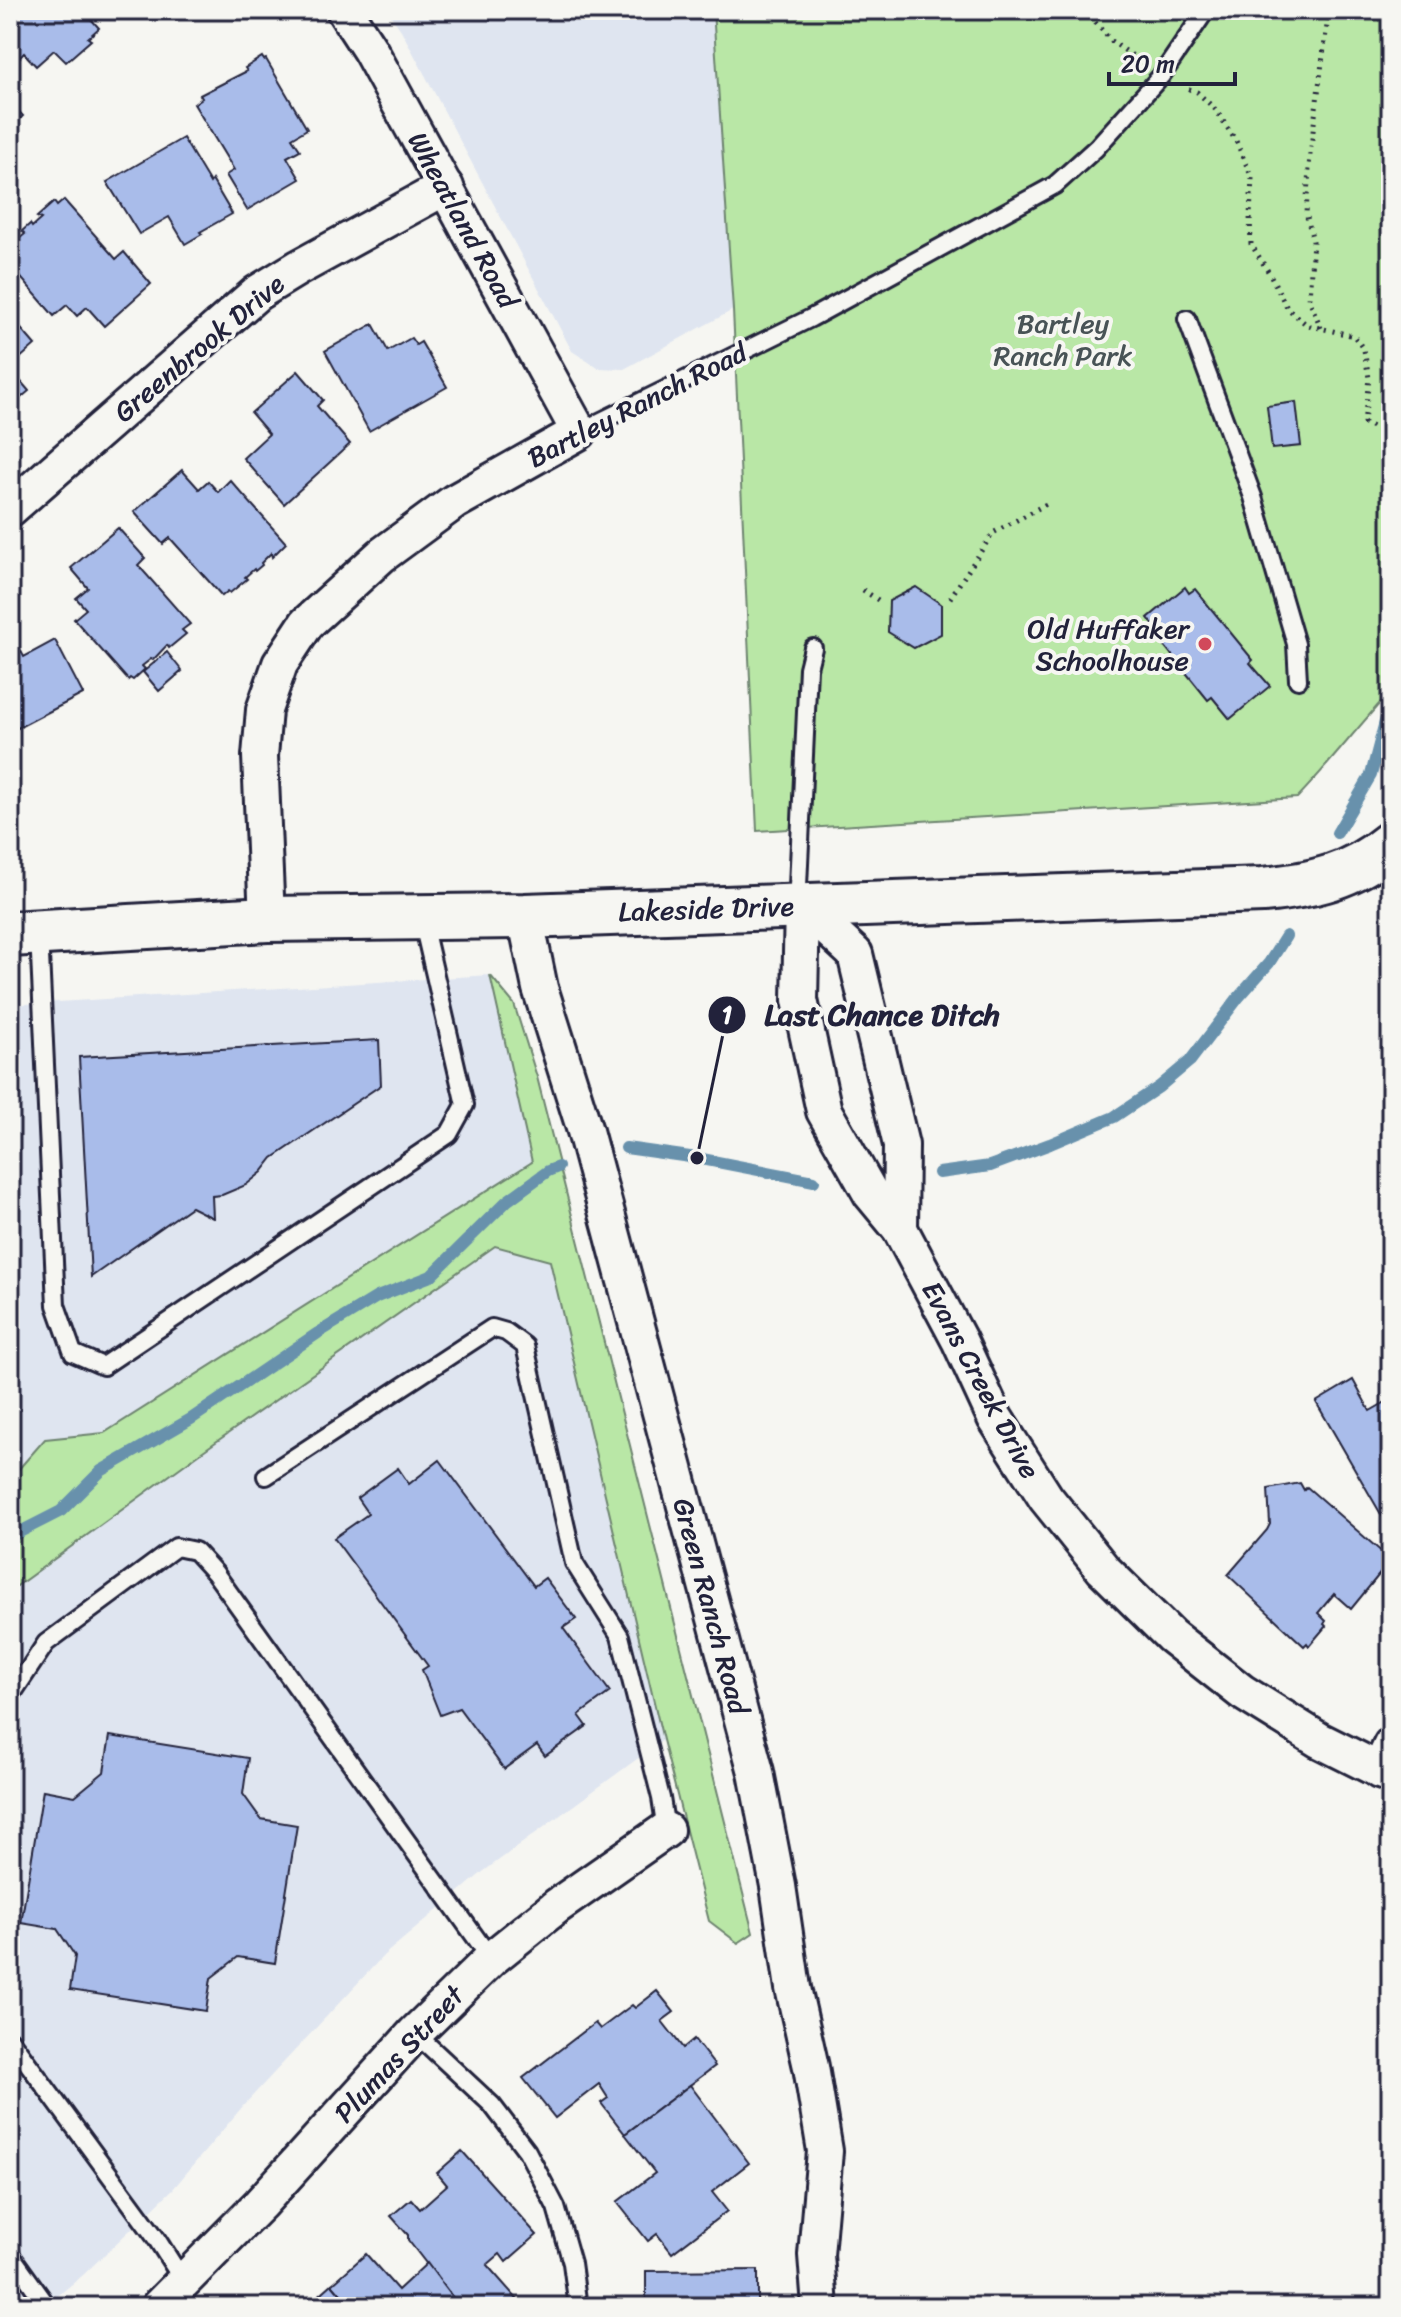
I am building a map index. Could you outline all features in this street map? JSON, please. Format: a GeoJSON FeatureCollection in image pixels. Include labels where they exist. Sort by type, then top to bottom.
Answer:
{"type":"FeatureCollection","features":[{"type":"Feature","properties":{"kind":"street","name":"Wheatland Road"},"geometry":{"type":"LineString","coordinates":[[344,10],[370,50],[579,432]]}},
{"type":"Feature","properties":{"kind":"street","name":"Greenbrook Drive"},"geometry":{"type":"LineString","coordinates":[[10,509],[257,293],[446,187]]}},
{"type":"Feature","properties":{"kind":"street","name":"Bartley Ranch Road"},"geometry":{"type":"LineString","coordinates":[[267,919],[260,756],[264,710],[280,664],[307,623],[382,555],[454,502],[579,432]]}},
{"type":"Feature","properties":{"kind":"street","name":"Lakeside Drive"},"geometry":{"type":"LineString","coordinates":[[25,933],[267,919],[525,916],[1202,893],[1294,887],[1319,882],[1342,875],[1391,844]]}},
{"type":"Feature","properties":{"kind":"street","name":"Evans Creek Drive"},"geometry":{"type":"LineString","coordinates":[[802,905],[855,954],[901,1145],[900,1229]]}},
{"type":"Feature","properties":{"kind":"street","name":"Evans Creek Drive"},"geometry":{"type":"LineString","coordinates":[[802,905],[800,1000],[824,1111],[871,1194],[900,1229],[959,1340],[995,1418],[1046,1498],[1103,1569],[1171,1636],[1242,1692],[1319,1740],[1387,1764]]}},
{"type":"Feature","properties":{"kind":"street","name":"Green Ranch Road"},"geometry":{"type":"LineString","coordinates":[[525,916],[540,988],[585,1131],[756,1772],[825,2151],[816,2255],[820,2307]]}},
{"type":"Feature","properties":{"kind":"street","name":"Plumas Street"},"geometry":{"type":"LineString","coordinates":[[158,2307],[260,2204],[415,2033],[491,1959],[557,1906],[666,1830]]}},
{"type":"Feature","properties":{"kind":"lane","name":"Bartley Ranch Road"},"geometry":{"type":"LineString","coordinates":[[579,432],[811,318],[1055,185],[1096,148],[1161,76],[1206,10]]}},
{"type":"Feature","properties":{"kind":"lane"},"geometry":{"type":"LineString","coordinates":[[1187,319],[1253,497],[1296,644],[1298,680]]}},
{"type":"Feature","properties":{"kind":"lane"},"geometry":{"type":"LineString","coordinates":[[802,905],[798,886],[800,834],[808,668],[813,648]]}},
{"type":"Feature","properties":{"kind":"lane"},"geometry":{"type":"LineString","coordinates":[[25,933],[56,1305],[73,1353],[103,1366],[449,1134],[465,1105],[422,917]]}},
{"type":"Feature","properties":{"kind":"lane"},"geometry":{"type":"LineString","coordinates":[[266,1476],[492,1328],[506,1332],[525,1346],[574,1563],[620,1636],[661,1798],[666,1830]]}},
{"type":"Feature","properties":{"kind":"lane"},"geometry":{"type":"LineString","coordinates":[[10,1697],[46,1643],[55,1635],[176,1547],[195,1551],[215,1573],[491,1959]]}},
{"type":"Feature","properties":{"kind":"lane"},"geometry":{"type":"LineString","coordinates":[[415,2033],[492,2105],[527,2151],[556,2207],[572,2263],[578,2307]]}},
{"type":"Feature","properties":{"kind":"lane"},"geometry":{"type":"LineString","coordinates":[[10,2039],[156,2238],[184,2282]]}},
{"type":"Feature","properties":{"kind":"lane"},"geometry":{"type":"LineString","coordinates":[[10,2254],[48,2307]]}},
{"type":"Feature","properties":{"kind":"path"},"geometry":{"type":"LineString","coordinates":[[1085,10],[1111,41],[1161,76],[1197,92],[1216,110],[1236,141],[1252,178],[1251,244],[1287,308],[1307,325],[1354,336],[1364,350],[1369,378],[1364,423],[1391,435]]}},
{"type":"Feature","properties":{"kind":"path"},"geometry":{"type":"LineString","coordinates":[[1322,329],[1309,299],[1313,241],[1306,213],[1310,154],[1329,10]]}},
{"type":"Feature","properties":{"kind":"path"},"geometry":{"type":"LineString","coordinates":[[950,598],[993,533],[1048,503]]}},
{"type":"Feature","properties":{"kind":"path"},"geometry":{"type":"LineString","coordinates":[[863,590],[881,602]]}},
{"type":"Feature","properties":{"kind":"shaded area"},"geometry":{"type":"Polygon","coordinates":[[[387,10],[713,10],[733,310],[624,369],[598,368],[572,351],[401,30],[387,10]]]}},
{"type":"Feature","properties":{"kind":"shaded area"},"geometry":{"type":"Polygon","coordinates":[[[490,975],[532,1162],[104,1433],[45,1439],[10,1479],[10,1005],[490,975]]]}},
{"type":"Feature","properties":{"kind":"shaded area"},"geometry":{"type":"Polygon","coordinates":[[[495,1246],[550,1261],[663,1740],[484,1871],[384,1955],[243,2106],[173,2189],[82,2276],[44,2307],[10,2307],[10,1591],[495,1246]]]}},
{"type":"Feature","properties":{"kind":"green space","name":"Bartley Ranch Park"},"geometry":{"type":"Polygon","coordinates":[[[713,10],[1391,10],[1391,691],[1297,798],[757,831],[733,310],[713,10]]]}},
{"type":"Feature","properties":{"kind":"green space"},"geometry":{"type":"Polygon","coordinates":[[[490,975],[514,1004],[537,1077],[753,1933],[738,1943],[709,1921],[550,1261],[495,1246],[10,1591],[10,1479],[45,1439],[104,1433],[532,1162],[490,975]]]}},
{"type":"Feature","properties":{"kind":"building"},"geometry":{"type":"Polygon","coordinates":[[[10,10],[83,10],[99,28],[88,38],[91,40],[66,62],[54,50],[36,66],[24,53],[18,59],[10,51],[10,10]]]}},
{"type":"Feature","properties":{"kind":"building"},"geometry":{"type":"Polygon","coordinates":[[[125,10],[141,10],[132,18],[125,10]]]}},
{"type":"Feature","properties":{"kind":"building"},"geometry":{"type":"Polygon","coordinates":[[[262,57],[307,129],[292,138],[300,150],[287,157],[300,179],[247,210],[226,175],[234,170],[194,104],[202,98],[200,95],[247,71],[245,68],[262,57]]]}},
{"type":"Feature","properties":{"kind":"building"},"geometry":{"type":"Polygon","coordinates":[[[10,102],[23,116],[10,128],[10,102]]]}},
{"type":"Feature","properties":{"kind":"building"},"geometry":{"type":"Polygon","coordinates":[[[183,138],[232,214],[185,244],[169,217],[139,234],[107,182],[183,138]]]}},
{"type":"Feature","properties":{"kind":"building"},"geometry":{"type":"Polygon","coordinates":[[[64,200],[116,259],[124,252],[151,284],[104,326],[87,307],[77,316],[67,305],[54,316],[10,265],[10,243],[13,244],[25,234],[22,231],[41,219],[37,217],[54,202],[57,206],[64,200]]]}},
{"type":"Feature","properties":{"kind":"building"},"geometry":{"type":"Polygon","coordinates":[[[10,316],[35,345],[10,367],[10,316]]]}},
{"type":"Feature","properties":{"kind":"building"},"geometry":{"type":"Polygon","coordinates":[[[373,324],[388,351],[411,338],[416,345],[421,342],[447,387],[369,431],[325,351],[373,324]]]}},
{"type":"Feature","properties":{"kind":"building"},"geometry":{"type":"Polygon","coordinates":[[[10,369],[29,391],[10,407],[10,369]]]}},
{"type":"Feature","properties":{"kind":"building"},"geometry":{"type":"Polygon","coordinates":[[[298,371],[323,400],[317,406],[350,444],[284,504],[243,458],[269,434],[251,413],[298,371]]]}},
{"type":"Feature","properties":{"kind":"building"},"geometry":{"type":"Polygon","coordinates":[[[1296,402],[1301,446],[1272,449],[1267,406],[1296,402]]]}},
{"type":"Feature","properties":{"kind":"building"},"geometry":{"type":"Polygon","coordinates":[[[182,470],[199,489],[208,481],[218,492],[230,480],[286,543],[245,577],[247,579],[222,596],[170,538],[163,544],[134,512],[182,470]]]}},
{"type":"Feature","properties":{"kind":"building"},"geometry":{"type":"Polygon","coordinates":[[[118,528],[145,558],[138,565],[190,624],[182,630],[186,634],[142,666],[145,669],[133,680],[128,680],[74,619],[86,609],[76,598],[88,588],[71,568],[118,528]]]}},
{"type":"Feature","properties":{"kind":"building"},"geometry":{"type":"Polygon","coordinates":[[[916,587],[941,604],[941,634],[914,648],[888,632],[889,601],[916,587]]]}},
{"type":"Feature","properties":{"kind":"building"},"geometry":{"type":"Polygon","coordinates":[[[1185,587],[1189,593],[1195,589],[1253,660],[1250,663],[1270,686],[1230,719],[1212,697],[1208,700],[1150,628],[1153,624],[1148,618],[1185,587]]]}},
{"type":"Feature","properties":{"kind":"building"},"geometry":{"type":"Polygon","coordinates":[[[10,630],[24,657],[55,640],[83,694],[10,732],[10,630]]]}},
{"type":"Feature","properties":{"kind":"building"},"geometry":{"type":"Polygon","coordinates":[[[167,652],[182,671],[159,691],[143,672],[167,652]]]}},
{"type":"Feature","properties":{"kind":"building"},"geometry":{"type":"Polygon","coordinates":[[[379,1040],[381,1085],[273,1158],[246,1185],[212,1196],[213,1218],[191,1207],[91,1277],[79,1057],[379,1040]]]}},
{"type":"Feature","properties":{"kind":"building"},"geometry":{"type":"Polygon","coordinates":[[[1353,1380],[1370,1411],[1391,1399],[1391,1511],[1382,1516],[1316,1402],[1353,1380]]]}},
{"type":"Feature","properties":{"kind":"building"},"geometry":{"type":"Polygon","coordinates":[[[440,1460],[534,1586],[545,1578],[576,1619],[563,1628],[610,1692],[579,1715],[587,1726],[545,1756],[537,1745],[504,1769],[459,1708],[440,1715],[422,1670],[428,1666],[334,1538],[368,1514],[357,1498],[398,1468],[409,1484],[440,1460]]]}},
{"type":"Feature","properties":{"kind":"building"},"geometry":{"type":"Polygon","coordinates":[[[1300,1483],[1304,1490],[1307,1487],[1391,1560],[1351,1609],[1334,1594],[1318,1613],[1326,1621],[1326,1626],[1309,1646],[1307,1643],[1304,1646],[1228,1575],[1270,1524],[1268,1489],[1300,1483]]]}},
{"type":"Feature","properties":{"kind":"building"},"geometry":{"type":"Polygon","coordinates":[[[110,1736],[248,1758],[243,1794],[261,1819],[297,1825],[275,1963],[238,1957],[211,1978],[206,2011],[70,1990],[75,1956],[57,1929],[21,1923],[43,1790],[75,1796],[104,1772],[110,1736]]]}},
{"type":"Feature","properties":{"kind":"building"},"geometry":{"type":"Polygon","coordinates":[[[657,1991],[674,2012],[662,2021],[683,2048],[694,2039],[715,2066],[625,2134],[601,2103],[608,2098],[599,2084],[555,2118],[523,2078],[595,2023],[600,2029],[657,1991]]]}},
{"type":"Feature","properties":{"kind":"building"},"geometry":{"type":"Polygon","coordinates":[[[690,2085],[749,2163],[712,2192],[727,2211],[672,2253],[657,2234],[648,2241],[617,2202],[655,2173],[625,2134],[690,2085]]]}},
{"type":"Feature","properties":{"kind":"building"},"geometry":{"type":"Polygon","coordinates":[[[462,2151],[537,2235],[506,2262],[500,2254],[487,2265],[524,2307],[460,2307],[391,2216],[411,2199],[420,2209],[447,2185],[437,2173],[462,2151]]]}},
{"type":"Feature","properties":{"kind":"building"},"geometry":{"type":"Polygon","coordinates":[[[366,2254],[398,2290],[427,2263],[460,2307],[352,2307],[332,2284],[366,2254]]]}},
{"type":"Feature","properties":{"kind":"building"},"geometry":{"type":"Polygon","coordinates":[[[758,2270],[758,2304],[745,2304],[745,2307],[646,2307],[646,2271],[758,2270]]]}},
{"type":"Feature","properties":{"kind":"building"},"geometry":{"type":"Polygon","coordinates":[[[332,2284],[352,2307],[306,2307],[332,2284]]]}},
{"type":"Feature","properties":{"kind":"waterway"},"geometry":{"type":"LineString","coordinates":[[1337,833],[1371,775],[1391,699]]}},
{"type":"Feature","properties":{"kind":"waterway"},"geometry":{"type":"LineString","coordinates":[[939,1173],[990,1166],[1050,1144],[1114,1117],[1159,1087],[1190,1061],[1269,963],[1286,936]]}},
{"type":"Feature","properties":{"kind":"waterway"},"geometry":{"type":"LineString","coordinates":[[626,1148],[697,1158],[814,1181]]}},
{"type":"Feature","properties":{"kind":"waterway"},"geometry":{"type":"LineString","coordinates":[[10,1537],[61,1511],[101,1471],[191,1419],[318,1333],[377,1297],[431,1276],[507,1201],[558,1167]]}},
{"type":"Feature","properties":{"kind":"place","name":"Old Huffaker Schoolhouse"},"geometry":{"type":"Point","coordinates":[1205,644]}},
{"type":"Feature","properties":{"kind":"place","name":"Last Chance Ditch"},"geometry":{"type":"Point","coordinates":[697,1158]}}]}
